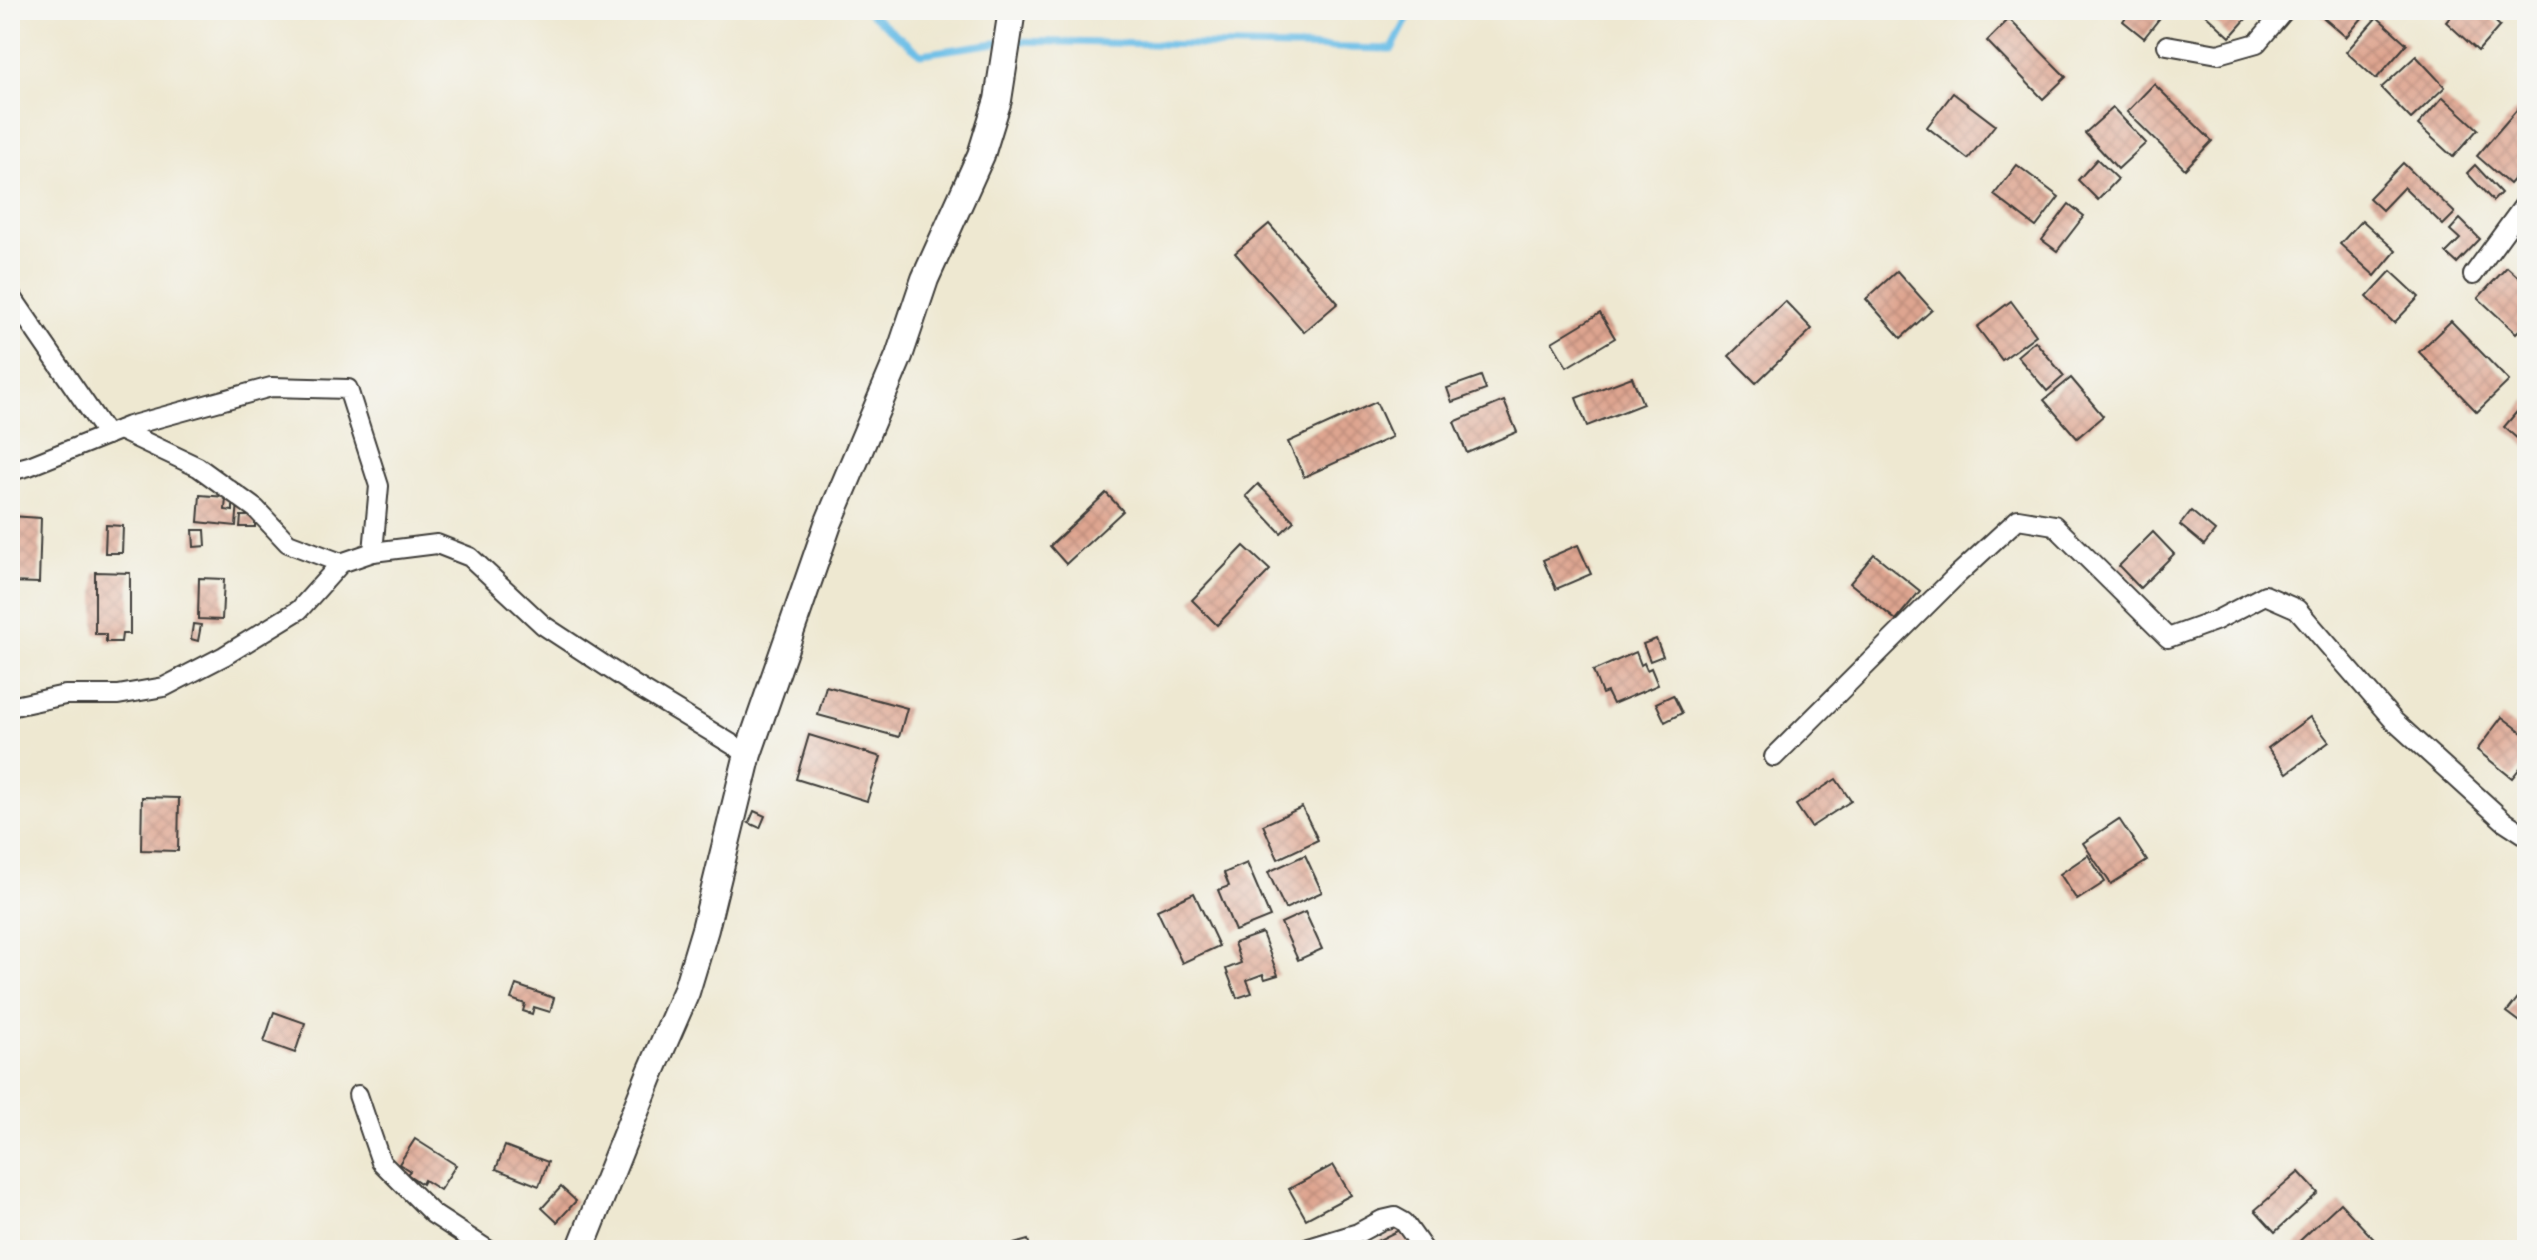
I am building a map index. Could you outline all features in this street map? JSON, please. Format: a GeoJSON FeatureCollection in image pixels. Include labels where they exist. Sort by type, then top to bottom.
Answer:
{"type":"FeatureCollection","features":[{"type":"Feature","properties":{"kind":"street"},"geometry":{"type":"LineString","coordinates":[[580,1250],[686,992],[705,929],[748,754],[828,524],[899,356],[925,279],[981,155],[998,100],[1012,10]]}},
{"type":"Feature","properties":{"kind":"street"},"geometry":{"type":"LineString","coordinates":[[2167,45],[2218,54],[2257,43],[2285,10]]}},
{"type":"Feature","properties":{"kind":"street"},"geometry":{"type":"LineString","coordinates":[[2473,275],[2527,201]]}},
{"type":"Feature","properties":{"kind":"street"},"geometry":{"type":"LineString","coordinates":[[10,294],[114,432],[198,467],[256,509],[288,543],[341,563]]}},
{"type":"Feature","properties":{"kind":"street"},"geometry":{"type":"LineString","coordinates":[[10,471],[114,432],[271,387],[348,389],[379,486],[373,552]]}},
{"type":"Feature","properties":{"kind":"street"},"geometry":{"type":"LineString","coordinates":[[1774,757],[1955,577],[2018,519],[2054,525],[2168,638],[2215,621],[2265,595],[2297,609],[2394,721],[2504,821],[2527,836]]}},
{"type":"Feature","properties":{"kind":"street"},"geometry":{"type":"LineString","coordinates":[[10,707],[65,695],[118,695],[164,687],[224,656],[299,610],[341,563],[373,552],[437,544],[470,557],[543,625],[748,754]]}},
{"type":"Feature","properties":{"kind":"street"},"geometry":{"type":"LineString","coordinates":[[358,1095],[381,1162],[433,1214],[488,1250]]}},
{"type":"Feature","properties":{"kind":"street"},"geometry":{"type":"LineString","coordinates":[[1302,1250],[1358,1233],[1382,1220],[1395,1217],[1404,1222],[1424,1250]]}},
{"type":"Feature","properties":{"kind":"building"},"geometry":{"type":"Polygon","coordinates":[[[2131,10],[2166,10],[2144,38],[2123,21],[2131,10]]]}},
{"type":"Feature","properties":{"kind":"building"},"geometry":{"type":"Polygon","coordinates":[[[2201,10],[2254,10],[2230,37],[2201,10]]]}},
{"type":"Feature","properties":{"kind":"building"},"geometry":{"type":"Polygon","coordinates":[[[2320,10],[2369,10],[2346,37],[2318,13],[2320,10]]]}},
{"type":"Feature","properties":{"kind":"building"},"geometry":{"type":"Polygon","coordinates":[[[2456,10],[2483,10],[2500,26],[2478,51],[2446,22],[2456,10]]]}},
{"type":"Feature","properties":{"kind":"building"},"geometry":{"type":"Polygon","coordinates":[[[2377,17],[2407,44],[2376,79],[2346,52],[2377,17]]]}},
{"type":"Feature","properties":{"kind":"building"},"geometry":{"type":"Polygon","coordinates":[[[2009,19],[2066,77],[2043,99],[1987,41],[2009,19]]]}},
{"type":"Feature","properties":{"kind":"building"},"geometry":{"type":"Polygon","coordinates":[[[2416,56],[2445,87],[2411,119],[2381,88],[2416,56]]]}},
{"type":"Feature","properties":{"kind":"building"},"geometry":{"type":"Polygon","coordinates":[[[2154,84],[2212,141],[2185,169],[2127,112],[2154,84]]]}},
{"type":"Feature","properties":{"kind":"building"},"geometry":{"type":"Polygon","coordinates":[[[1953,93],[1995,125],[1968,159],[1927,127],[1953,93]]]}},
{"type":"Feature","properties":{"kind":"building"},"geometry":{"type":"Polygon","coordinates":[[[2443,97],[2478,129],[2453,157],[2418,125],[2443,97]]]}},
{"type":"Feature","properties":{"kind":"building"},"geometry":{"type":"Polygon","coordinates":[[[2527,98],[2527,164],[2509,184],[2477,156],[2527,98]]]}},
{"type":"Feature","properties":{"kind":"building"},"geometry":{"type":"Polygon","coordinates":[[[2113,108],[2146,143],[2118,169],[2085,133],[2113,108]]]}},
{"type":"Feature","properties":{"kind":"building"},"geometry":{"type":"Polygon","coordinates":[[[2097,159],[2118,179],[2098,200],[2078,180],[2097,159]]]}},
{"type":"Feature","properties":{"kind":"building"},"geometry":{"type":"Polygon","coordinates":[[[2403,163],[2455,213],[2443,225],[2404,187],[2382,210],[2369,198],[2403,163]]]}},
{"type":"Feature","properties":{"kind":"building"},"geometry":{"type":"Polygon","coordinates":[[[2017,165],[2059,197],[2036,227],[1994,195],[2017,165]]]}},
{"type":"Feature","properties":{"kind":"building"},"geometry":{"type":"Polygon","coordinates":[[[2475,165],[2501,193],[2493,201],[2467,173],[2475,165]]]}},
{"type":"Feature","properties":{"kind":"building"},"geometry":{"type":"Polygon","coordinates":[[[2069,204],[2084,216],[2057,251],[2042,240],[2069,204]]]}},
{"type":"Feature","properties":{"kind":"building"},"geometry":{"type":"Polygon","coordinates":[[[2460,219],[2480,239],[2457,263],[2446,253],[2460,239],[2450,230],[2460,219]]]}},
{"type":"Feature","properties":{"kind":"building"},"geometry":{"type":"Polygon","coordinates":[[[2362,220],[2396,251],[2375,276],[2340,244],[2362,220]]]}},
{"type":"Feature","properties":{"kind":"building"},"geometry":{"type":"Polygon","coordinates":[[[1269,224],[1338,303],[1304,332],[1235,253],[1269,224]]]}},
{"type":"Feature","properties":{"kind":"building"},"geometry":{"type":"Polygon","coordinates":[[[2507,267],[2527,285],[2527,322],[2516,333],[2478,298],[2507,267]]]}},
{"type":"Feature","properties":{"kind":"building"},"geometry":{"type":"Polygon","coordinates":[[[1897,271],[1932,310],[1901,338],[1866,299],[1897,271]]]}},
{"type":"Feature","properties":{"kind":"building"},"geometry":{"type":"Polygon","coordinates":[[[2391,271],[2419,297],[2394,323],[2367,297],[2391,271]]]}},
{"type":"Feature","properties":{"kind":"building"},"geometry":{"type":"Polygon","coordinates":[[[1785,301],[1812,329],[1756,383],[1729,356],[1785,301]]]}},
{"type":"Feature","properties":{"kind":"building"},"geometry":{"type":"Polygon","coordinates":[[[2011,301],[2036,335],[2002,360],[1977,327],[2011,301]]]}},
{"type":"Feature","properties":{"kind":"building"},"geometry":{"type":"Polygon","coordinates":[[[1600,313],[1615,338],[1567,367],[1552,342],[1600,313]]]}},
{"type":"Feature","properties":{"kind":"building"},"geometry":{"type":"Polygon","coordinates":[[[2451,321],[2509,381],[2477,412],[2419,352],[2451,321]]]}},
{"type":"Feature","properties":{"kind":"building"},"geometry":{"type":"Polygon","coordinates":[[[2035,341],[2064,376],[2047,391],[2017,356],[2035,341]]]}},
{"type":"Feature","properties":{"kind":"building"},"geometry":{"type":"Polygon","coordinates":[[[1481,376],[1486,390],[1452,402],[1447,388],[1481,376]]]}},
{"type":"Feature","properties":{"kind":"building"},"geometry":{"type":"Polygon","coordinates":[[[1632,377],[1643,404],[1587,426],[1576,398],[1632,377]]]}},
{"type":"Feature","properties":{"kind":"building"},"geometry":{"type":"Polygon","coordinates":[[[2071,378],[2103,416],[2077,438],[2044,400],[2071,378]]]}},
{"type":"Feature","properties":{"kind":"building"},"geometry":{"type":"Polygon","coordinates":[[[2527,400],[2527,447],[2504,427],[2527,400]]]}},
{"type":"Feature","properties":{"kind":"building"},"geometry":{"type":"Polygon","coordinates":[[[1504,401],[1517,432],[1467,453],[1454,422],[1504,401]]]}},
{"type":"Feature","properties":{"kind":"building"},"geometry":{"type":"Polygon","coordinates":[[[1376,402],[1392,437],[1304,477],[1288,442],[1376,402]]]}},
{"type":"Feature","properties":{"kind":"building"},"geometry":{"type":"Polygon","coordinates":[[[1258,484],[1294,521],[1281,533],[1246,496],[1258,484]]]}},
{"type":"Feature","properties":{"kind":"building"},"geometry":{"type":"Polygon","coordinates":[[[1106,493],[1123,511],[1066,564],[1050,546],[1106,493]]]}},
{"type":"Feature","properties":{"kind":"building"},"geometry":{"type":"Polygon","coordinates":[[[200,495],[226,497],[225,510],[233,511],[233,500],[238,501],[236,526],[198,522],[200,495]]]}},
{"type":"Feature","properties":{"kind":"building"},"geometry":{"type":"Polygon","coordinates":[[[2191,511],[2215,531],[2204,545],[2180,525],[2191,511]]]}},
{"type":"Feature","properties":{"kind":"building"},"geometry":{"type":"Polygon","coordinates":[[[10,516],[41,518],[39,583],[10,582],[10,516]]]}},
{"type":"Feature","properties":{"kind":"building"},"geometry":{"type":"Polygon","coordinates":[[[241,516],[255,516],[255,527],[240,527],[241,516]]]}},
{"type":"Feature","properties":{"kind":"building"},"geometry":{"type":"Polygon","coordinates":[[[106,525],[123,526],[122,553],[105,553],[106,525]]]}},
{"type":"Feature","properties":{"kind":"building"},"geometry":{"type":"Polygon","coordinates":[[[193,530],[205,530],[206,546],[194,547],[193,530]]]}},
{"type":"Feature","properties":{"kind":"building"},"geometry":{"type":"Polygon","coordinates":[[[2153,532],[2174,554],[2140,588],[2119,566],[2153,532]]]}},
{"type":"Feature","properties":{"kind":"building"},"geometry":{"type":"Polygon","coordinates":[[[1578,545],[1591,574],[1556,589],[1543,560],[1578,545]]]}},
{"type":"Feature","properties":{"kind":"building"},"geometry":{"type":"Polygon","coordinates":[[[1244,546],[1270,570],[1217,625],[1192,600],[1244,546]]]}},
{"type":"Feature","properties":{"kind":"building"},"geometry":{"type":"Polygon","coordinates":[[[1874,554],[1920,591],[1896,620],[1850,583],[1874,554]]]}},
{"type":"Feature","properties":{"kind":"building"},"geometry":{"type":"Polygon","coordinates":[[[95,572],[130,573],[130,634],[122,634],[121,642],[106,642],[106,634],[95,634],[95,572]]]}},
{"type":"Feature","properties":{"kind":"building"},"geometry":{"type":"Polygon","coordinates":[[[199,578],[224,579],[222,620],[198,619],[199,578]]]}},
{"type":"Feature","properties":{"kind":"building"},"geometry":{"type":"Polygon","coordinates":[[[193,624],[201,625],[198,641],[191,639],[193,624]]]}},
{"type":"Feature","properties":{"kind":"building"},"geometry":{"type":"Polygon","coordinates":[[[1656,639],[1663,656],[1650,661],[1643,644],[1656,639]]]}},
{"type":"Feature","properties":{"kind":"building"},"geometry":{"type":"Polygon","coordinates":[[[1636,652],[1641,665],[1644,663],[1647,670],[1651,668],[1658,685],[1613,704],[1607,692],[1602,694],[1593,671],[1636,652]]]}},
{"type":"Feature","properties":{"kind":"building"},"geometry":{"type":"Polygon","coordinates":[[[826,686],[907,708],[899,737],[818,715],[826,686]]]}},
{"type":"Feature","properties":{"kind":"building"},"geometry":{"type":"Polygon","coordinates":[[[1673,695],[1682,713],[1665,722],[1656,703],[1673,695]]]}},
{"type":"Feature","properties":{"kind":"building"},"geometry":{"type":"Polygon","coordinates":[[[2310,717],[2329,742],[2287,773],[2268,748],[2310,717]]]}},
{"type":"Feature","properties":{"kind":"building"},"geometry":{"type":"Polygon","coordinates":[[[2502,717],[2527,736],[2527,759],[2512,778],[2477,750],[2502,717]]]}},
{"type":"Feature","properties":{"kind":"building"},"geometry":{"type":"Polygon","coordinates":[[[809,735],[881,757],[867,801],[796,779],[809,735]]]}},
{"type":"Feature","properties":{"kind":"building"},"geometry":{"type":"Polygon","coordinates":[[[1836,779],[1851,801],[1811,827],[1796,805],[1836,779]]]}},
{"type":"Feature","properties":{"kind":"building"},"geometry":{"type":"Polygon","coordinates":[[[142,797],[179,798],[178,851],[141,850],[142,797]]]}},
{"type":"Feature","properties":{"kind":"building"},"geometry":{"type":"Polygon","coordinates":[[[1302,807],[1318,840],[1278,859],[1263,825],[1302,807]]]}},
{"type":"Feature","properties":{"kind":"building"},"geometry":{"type":"Polygon","coordinates":[[[754,811],[765,816],[760,828],[749,823],[754,811]]]}},
{"type":"Feature","properties":{"kind":"building"},"geometry":{"type":"Polygon","coordinates":[[[2119,819],[2147,861],[2111,884],[2083,843],[2119,819]]]}},
{"type":"Feature","properties":{"kind":"building"},"geometry":{"type":"Polygon","coordinates":[[[1305,855],[1322,892],[1285,909],[1268,872],[1305,855]]]}},
{"type":"Feature","properties":{"kind":"building"},"geometry":{"type":"Polygon","coordinates":[[[2088,855],[2105,882],[2077,900],[2060,874],[2088,855]]]}},
{"type":"Feature","properties":{"kind":"building"},"geometry":{"type":"Polygon","coordinates":[[[1247,863],[1270,917],[1235,931],[1218,890],[1229,886],[1224,873],[1247,863]]]}},
{"type":"Feature","properties":{"kind":"building"},"geometry":{"type":"Polygon","coordinates":[[[1194,893],[1219,946],[1182,963],[1157,910],[1194,893]]]}},
{"type":"Feature","properties":{"kind":"building"},"geometry":{"type":"Polygon","coordinates":[[[1305,912],[1322,949],[1298,960],[1281,923],[1305,912]]]}},
{"type":"Feature","properties":{"kind":"building"},"geometry":{"type":"Polygon","coordinates":[[[1262,933],[1278,975],[1265,979],[1263,974],[1247,980],[1252,993],[1237,998],[1226,969],[1241,963],[1234,943],[1262,933]]]}},
{"type":"Feature","properties":{"kind":"building"},"geometry":{"type":"Polygon","coordinates":[[[516,985],[554,998],[550,1012],[534,1007],[532,1014],[523,1011],[525,1004],[511,999],[516,985]]]}},
{"type":"Feature","properties":{"kind":"building"},"geometry":{"type":"Polygon","coordinates":[[[2527,986],[2527,1027],[2507,1012],[2527,986]]]}},
{"type":"Feature","properties":{"kind":"building"},"geometry":{"type":"Polygon","coordinates":[[[274,1012],[305,1023],[295,1053],[264,1042],[274,1012]]]}},
{"type":"Feature","properties":{"kind":"building"},"geometry":{"type":"Polygon","coordinates":[[[415,1139],[456,1165],[440,1190],[424,1180],[422,1184],[399,1164],[415,1139]]]}},
{"type":"Feature","properties":{"kind":"building"},"geometry":{"type":"Polygon","coordinates":[[[505,1146],[548,1162],[539,1186],[496,1169],[505,1146]]]}},
{"type":"Feature","properties":{"kind":"building"},"geometry":{"type":"Polygon","coordinates":[[[1333,1165],[1351,1195],[1306,1219],[1289,1189],[1333,1165]]]}},
{"type":"Feature","properties":{"kind":"building"},"geometry":{"type":"Polygon","coordinates":[[[2299,1172],[2318,1193],[2275,1232],[2255,1210],[2299,1172]]]}},
{"type":"Feature","properties":{"kind":"building"},"geometry":{"type":"Polygon","coordinates":[[[561,1187],[576,1201],[557,1222],[542,1208],[561,1187]]]}},
{"type":"Feature","properties":{"kind":"building"},"geometry":{"type":"Polygon","coordinates":[[[2340,1203],[2384,1250],[2290,1250],[2340,1203]]]}},
{"type":"Feature","properties":{"kind":"building"},"geometry":{"type":"Polygon","coordinates":[[[1403,1228],[1418,1250],[1382,1250],[1377,1241],[1403,1228]]]}},
{"type":"Feature","properties":{"kind":"building"},"geometry":{"type":"Polygon","coordinates":[[[1028,1240],[1031,1250],[996,1250],[996,1249],[1028,1240]]]}},
{"type":"Feature","properties":{"kind":"waterway"},"geometry":{"type":"LineString","coordinates":[[866,10],[921,54],[1002,42]]}},
{"type":"Feature","properties":{"kind":"waterway"},"geometry":{"type":"LineString","coordinates":[[1014,41],[1392,49],[1412,10]]}}]}
